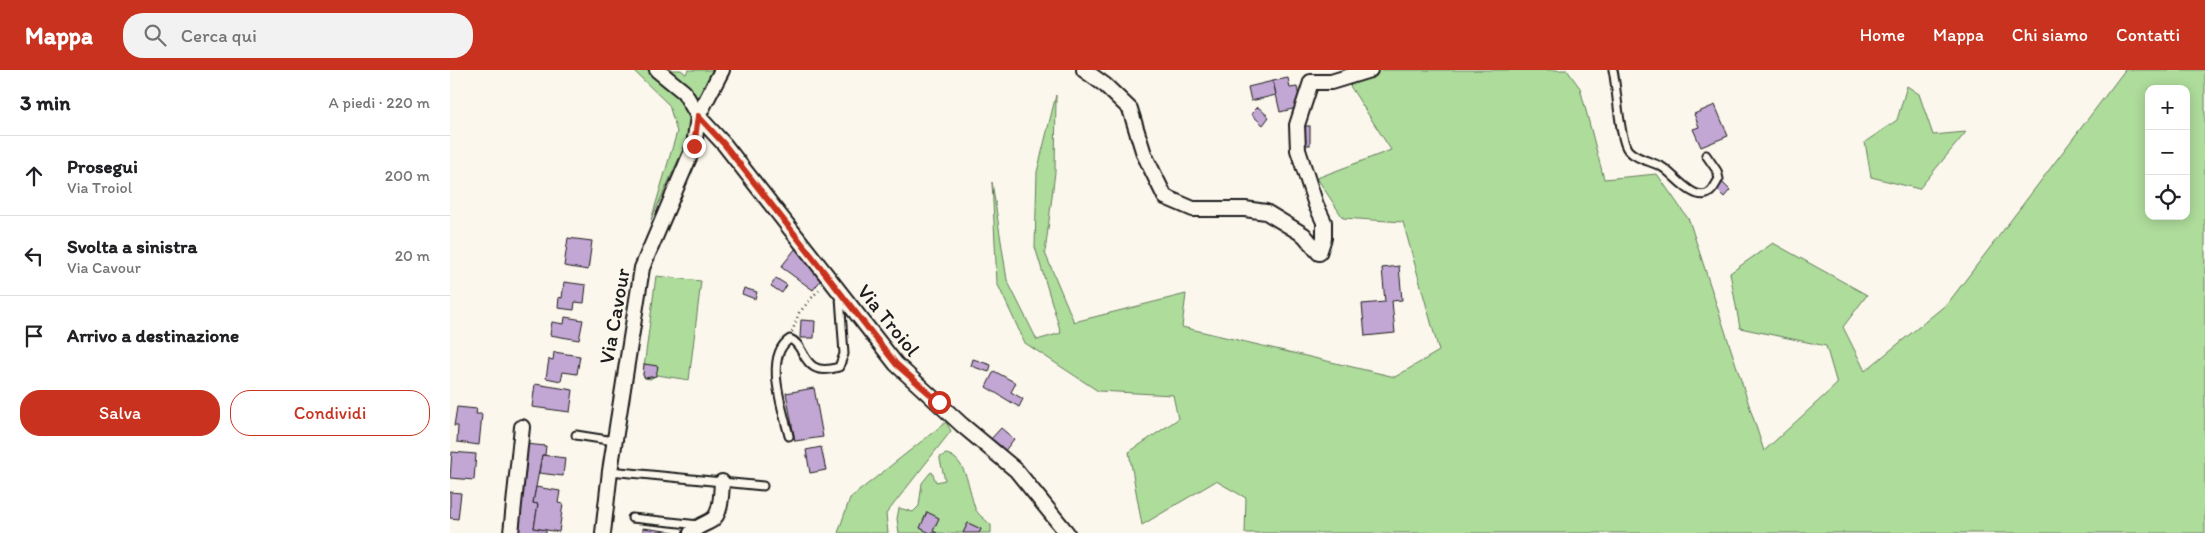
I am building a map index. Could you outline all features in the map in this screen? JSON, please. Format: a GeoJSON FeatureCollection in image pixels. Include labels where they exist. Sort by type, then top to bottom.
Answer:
{"type":"FeatureCollection","features":[{"type":"Feature","properties":{"kind":"street","name":"Via Troiol"},"geometry":{"type":"LineString","coordinates":[[657,70],[684,92],[698,116],[724,144],[896,364],[962,425],[1016,470],[1067,533]]}},
{"type":"Feature","properties":{"kind":"street","name":"Via Cavour"},"geometry":{"type":"LineString","coordinates":[[603,533],[614,441],[642,268],[694,146],[698,116],[722,70]]}},
{"type":"Feature","properties":{"kind":"street"},"geometry":{"type":"LineString","coordinates":[[1084,70],[1105,85],[1130,109],[1144,154],[1166,197],[1192,210],[1266,212],[1304,235],[1319,253],[1324,238],[1324,222],[1316,205],[1298,150],[1297,125],[1311,82],[1331,82],[1370,70]]}},
{"type":"Feature","properties":{"kind":"street"},"geometry":{"type":"LineString","coordinates":[[511,533],[522,428]]}},
{"type":"Feature","properties":{"kind":"street"},"geometry":{"type":"LineString","coordinates":[[695,529],[713,520],[718,512],[722,482]]}},
{"type":"Feature","properties":{"kind":"lane"},"geometry":{"type":"LineString","coordinates":[[1613,70],[1623,136],[1628,150],[1646,162],[1662,166],[1690,192],[1704,195],[1710,192],[1719,179],[1717,170],[1706,155]]}},
{"type":"Feature","properties":{"kind":"lane"},"geometry":{"type":"LineString","coordinates":[[789,436],[775,366],[778,354],[790,339],[796,343],[805,359],[822,370],[839,366],[842,362],[844,342],[839,291]]}},
{"type":"Feature","properties":{"kind":"lane"},"geometry":{"type":"LineString","coordinates":[[576,435],[614,441]]}},
{"type":"Feature","properties":{"kind":"lane"},"geometry":{"type":"LineString","coordinates":[[610,471],[763,486]]}},
{"type":"Feature","properties":{"kind":"lane"},"geometry":{"type":"LineString","coordinates":[[632,518],[695,529]]}},
{"type":"Feature","properties":{"kind":"path"},"geometry":{"type":"LineString","coordinates":[[790,339],[799,313],[829,278]]}},
{"type":"Feature","properties":{"kind":"green space"},"geometry":{"type":"Polygon","coordinates":[[[633,70],[681,70],[686,74],[688,70],[719,70],[651,220],[677,132],[669,105],[633,70]]]}},
{"type":"Feature","properties":{"kind":"green space"},"geometry":{"type":"Polygon","coordinates":[[[1350,70],[1567,70],[1580,88],[1604,179],[1657,174],[1689,220],[1764,451],[1837,384],[1826,346],[1740,328],[1730,273],[1773,243],[1867,295],[1843,327],[1865,371],[1948,303],[2125,70],[2205,70],[2205,533],[1245,533],[1246,498],[1216,481],[1142,525],[1129,452],[1178,419],[1173,395],[1098,391],[1025,343],[997,283],[992,182],[1007,280],[1037,340],[1061,333],[1035,247],[1037,172],[1056,95],[1055,172],[1045,253],[1074,322],[1186,294],[1182,327],[1395,377],[1439,351],[1403,222],[1343,218],[1317,178],[1391,150],[1343,75],[1350,70]]]}},
{"type":"Feature","properties":{"kind":"green space"},"geometry":{"type":"Polygon","coordinates":[[[1907,86],[1919,94],[1933,135],[1966,132],[1919,189],[1871,177],[1865,142],[1897,120],[1907,86]]]}},
{"type":"Feature","properties":{"kind":"green space"},"geometry":{"type":"Polygon","coordinates":[[[656,276],[701,281],[689,380],[657,375],[650,379],[645,378],[643,375],[656,276]]]}},
{"type":"Feature","properties":{"kind":"green space"},"geometry":{"type":"Polygon","coordinates":[[[946,422],[951,431],[886,514],[888,533],[838,533],[850,498],[946,422]]]}},
{"type":"Feature","properties":{"kind":"green space"},"geometry":{"type":"Polygon","coordinates":[[[946,454],[959,462],[963,469],[975,508],[991,525],[991,533],[979,533],[981,529],[968,523],[963,533],[937,533],[933,531],[939,518],[928,513],[920,528],[930,533],[899,533],[897,519],[899,508],[913,512],[919,506],[922,483],[930,473],[932,472],[936,482],[945,480],[940,457],[946,454]]]}},
{"type":"Feature","properties":{"kind":"building"},"geometry":{"type":"Polygon","coordinates":[[[1288,78],[1290,88],[1297,87],[1301,107],[1280,112],[1273,81],[1288,78]]]}},
{"type":"Feature","properties":{"kind":"building"},"geometry":{"type":"Polygon","coordinates":[[[1273,81],[1276,95],[1251,101],[1248,87],[1273,81]]]}},
{"type":"Feature","properties":{"kind":"building"},"geometry":{"type":"Polygon","coordinates":[[[1715,105],[1728,136],[1701,147],[1693,129],[1699,127],[1694,114],[1715,105]]]}},
{"type":"Feature","properties":{"kind":"building"},"geometry":{"type":"Polygon","coordinates":[[[1258,107],[1269,117],[1263,125],[1251,114],[1258,107]]]}},
{"type":"Feature","properties":{"kind":"building"},"geometry":{"type":"Polygon","coordinates":[[[1303,126],[1310,126],[1310,145],[1303,145],[1303,126]]]}},
{"type":"Feature","properties":{"kind":"building"},"geometry":{"type":"Polygon","coordinates":[[[1722,182],[1730,190],[1724,197],[1716,189],[1722,182]]]}},
{"type":"Feature","properties":{"kind":"building"},"geometry":{"type":"Polygon","coordinates":[[[568,238],[592,241],[588,270],[564,266],[568,238]]]}},
{"type":"Feature","properties":{"kind":"building"},"geometry":{"type":"Polygon","coordinates":[[[796,248],[811,258],[807,264],[824,276],[813,290],[781,267],[796,248]]]}},
{"type":"Feature","properties":{"kind":"building"},"geometry":{"type":"Polygon","coordinates":[[[1399,266],[1402,300],[1392,301],[1395,333],[1365,336],[1362,304],[1385,302],[1382,268],[1399,266]]]}},
{"type":"Feature","properties":{"kind":"building"},"geometry":{"type":"Polygon","coordinates":[[[776,278],[787,285],[782,293],[771,286],[776,278]]]}},
{"type":"Feature","properties":{"kind":"building"},"geometry":{"type":"Polygon","coordinates":[[[564,282],[586,285],[584,303],[575,302],[574,310],[558,308],[559,297],[562,298],[564,282]]]}},
{"type":"Feature","properties":{"kind":"building"},"geometry":{"type":"Polygon","coordinates":[[[744,288],[757,292],[755,299],[742,294],[744,288]]]}},
{"type":"Feature","properties":{"kind":"building"},"geometry":{"type":"Polygon","coordinates":[[[565,317],[583,320],[579,340],[550,335],[552,322],[564,324],[565,317]]]}},
{"type":"Feature","properties":{"kind":"building"},"geometry":{"type":"Polygon","coordinates":[[[801,320],[815,321],[814,338],[800,338],[801,320]]]}},
{"type":"Feature","properties":{"kind":"building"},"geometry":{"type":"Polygon","coordinates":[[[554,352],[580,356],[577,374],[563,372],[561,381],[546,378],[549,359],[553,360],[554,352]]]}},
{"type":"Feature","properties":{"kind":"building"},"geometry":{"type":"Polygon","coordinates":[[[973,359],[991,365],[989,372],[971,366],[973,359]]]}},
{"type":"Feature","properties":{"kind":"building"},"geometry":{"type":"Polygon","coordinates":[[[644,364],[658,366],[656,376],[645,378],[643,375],[644,364]]]}},
{"type":"Feature","properties":{"kind":"building"},"geometry":{"type":"Polygon","coordinates":[[[994,371],[1016,383],[1011,392],[1023,399],[1019,407],[986,387],[994,371]]]}},
{"type":"Feature","properties":{"kind":"building"},"geometry":{"type":"Polygon","coordinates":[[[535,384],[573,390],[570,412],[532,407],[535,384]]]}},
{"type":"Feature","properties":{"kind":"building"},"geometry":{"type":"Polygon","coordinates":[[[814,388],[823,437],[795,441],[786,393],[814,388]]]}},
{"type":"Feature","properties":{"kind":"building"},"geometry":{"type":"Polygon","coordinates":[[[457,407],[477,409],[476,414],[482,414],[479,445],[457,442],[458,426],[454,426],[457,407]]]}},
{"type":"Feature","properties":{"kind":"building"},"geometry":{"type":"Polygon","coordinates":[[[1001,428],[1014,439],[1004,452],[990,440],[1001,428]]]}},
{"type":"Feature","properties":{"kind":"building"},"geometry":{"type":"Polygon","coordinates":[[[525,444],[546,446],[545,455],[542,455],[533,503],[538,504],[534,528],[546,530],[546,533],[514,533],[525,444]]]}},
{"type":"Feature","properties":{"kind":"building"},"geometry":{"type":"Polygon","coordinates":[[[821,447],[826,470],[810,473],[806,450],[821,447]]]}},
{"type":"Feature","properties":{"kind":"building"},"geometry":{"type":"Polygon","coordinates":[[[452,452],[476,454],[474,480],[450,478],[452,452]]]}},
{"type":"Feature","properties":{"kind":"building"},"geometry":{"type":"Polygon","coordinates":[[[542,455],[565,458],[563,476],[539,473],[542,455]]]}},
{"type":"Feature","properties":{"kind":"building"},"geometry":{"type":"Polygon","coordinates":[[[536,487],[560,491],[558,503],[563,504],[559,532],[534,528],[538,504],[533,503],[536,487]]]}},
{"type":"Feature","properties":{"kind":"building"},"geometry":{"type":"Polygon","coordinates":[[[450,492],[461,493],[458,519],[450,518],[450,492]]]}},
{"type":"Feature","properties":{"kind":"building"},"geometry":{"type":"Polygon","coordinates":[[[927,512],[939,518],[933,531],[937,533],[930,533],[920,528],[927,512]]]}},
{"type":"Feature","properties":{"kind":"building"},"geometry":{"type":"Polygon","coordinates":[[[968,523],[981,529],[979,533],[963,533],[968,523]]]}},
{"type":"Feature","properties":{"kind":"building"},"geometry":{"type":"Polygon","coordinates":[[[643,528],[674,532],[643,533],[643,528]]]}},
{"type":"Feature","properties":{"kind":"route"},"geometry":{"type":"LineString","coordinates":[[694,146],[698,116],[724,144],[896,364],[939,402]]}}]}
